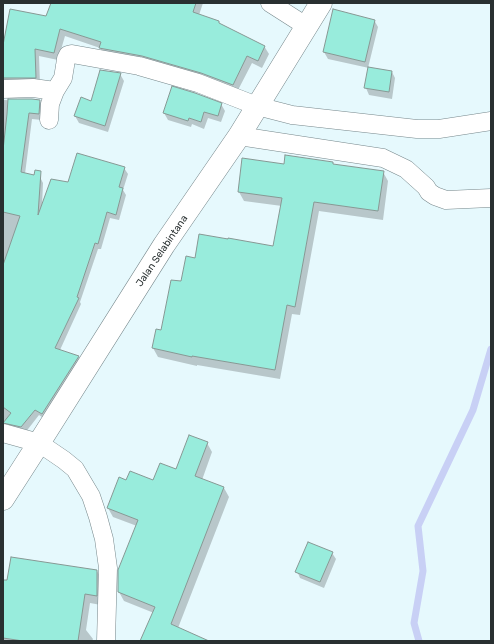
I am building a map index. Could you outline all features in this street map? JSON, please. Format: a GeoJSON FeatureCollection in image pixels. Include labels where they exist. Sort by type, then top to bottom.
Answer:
{"type":"FeatureCollection","features":[{"type":"Feature","properties":{"kind":"street"},"geometry":{"type":"LineString","coordinates":[[270,3],[306,26]]}},
{"type":"Feature","properties":{"kind":"street","name":"Jalan Selabintana"},"geometry":{"type":"LineString","coordinates":[[3,499],[164,245],[239,136],[321,3]]}},
{"type":"Feature","properties":{"kind":"street"},"geometry":{"type":"LineString","coordinates":[[49,120],[50,104],[63,78],[66,59],[68,55],[79,54],[139,66],[198,83],[257,106],[292,115],[417,129],[439,129],[491,121]]}},
{"type":"Feature","properties":{"kind":"street"},"geometry":{"type":"LineString","coordinates":[[3,89],[33,88],[56,91]]}},
{"type":"Feature","properties":{"kind":"street"},"geometry":{"type":"LineString","coordinates":[[239,136],[383,158],[406,169],[435,196],[446,200],[491,198]]}},
{"type":"Feature","properties":{"kind":"street"},"geometry":{"type":"LineString","coordinates":[[3,434],[39,443],[64,460],[75,469],[91,496],[104,540],[108,568],[106,641]]}},
{"type":"Feature","properties":{"kind":"building"},"geometry":{"type":"Polygon","coordinates":[[[51,3],[196,3],[193,12],[219,21],[219,23],[265,46],[258,61],[247,56],[233,85],[201,73],[142,56],[99,48],[101,42],[60,29],[54,53],[35,49],[36,78],[3,78],[3,45],[10,9],[46,16],[51,3]]]}},
{"type":"Feature","properties":{"kind":"building"},"geometry":{"type":"Polygon","coordinates":[[[333,9],[375,20],[365,62],[323,52],[333,9]]]}},
{"type":"Feature","properties":{"kind":"building"},"geometry":{"type":"Polygon","coordinates":[[[368,67],[392,71],[389,92],[364,88],[368,67]]]}},
{"type":"Feature","properties":{"kind":"building"},"geometry":{"type":"Polygon","coordinates":[[[100,70],[121,73],[105,126],[74,116],[81,97],[91,101],[100,70]]]}},
{"type":"Feature","properties":{"kind":"building"},"geometry":{"type":"Polygon","coordinates":[[[172,86],[222,103],[218,116],[204,112],[201,122],[189,118],[188,121],[163,113],[172,86]]]}},
{"type":"Feature","properties":{"kind":"building"},"geometry":{"type":"Polygon","coordinates":[[[8,99],[40,100],[39,114],[29,113],[21,172],[34,175],[35,170],[41,171],[38,215],[51,179],[68,182],[77,153],[125,167],[119,187],[123,188],[116,215],[107,212],[98,244],[95,243],[77,297],[79,298],[55,348],[79,356],[42,414],[35,410],[21,427],[3,423],[11,413],[3,407],[3,265],[20,216],[3,212],[3,150],[8,99]]]}},
{"type":"Feature","properties":{"kind":"building"},"geometry":{"type":"Polygon","coordinates":[[[285,155],[333,162],[333,164],[384,171],[378,211],[314,202],[295,307],[287,305],[275,370],[192,357],[152,348],[156,329],[161,330],[171,280],[181,281],[186,256],[195,258],[199,234],[273,246],[282,198],[238,192],[242,158],[284,164],[285,155]]]}},
{"type":"Feature","properties":{"kind":"building"},"geometry":{"type":"Polygon","coordinates":[[[189,435],[208,442],[195,476],[224,487],[171,624],[209,641],[140,641],[155,607],[118,592],[118,570],[138,520],[107,508],[119,477],[126,480],[130,471],[153,480],[160,463],[176,469],[189,435]]]}},
{"type":"Feature","properties":{"kind":"building"},"geometry":{"type":"Polygon","coordinates":[[[308,542],[333,552],[320,582],[295,572],[308,542]]]}},
{"type":"Feature","properties":{"kind":"building"},"geometry":{"type":"Polygon","coordinates":[[[11,557],[97,570],[97,596],[85,594],[78,641],[23,641],[3,638],[3,580],[7,580],[11,557]]]}},
{"type":"Feature","properties":{"kind":"waterway"},"geometry":{"type":"LineString","coordinates":[[419,641],[414,623],[423,571],[418,526],[473,410],[491,349]]}}]}
